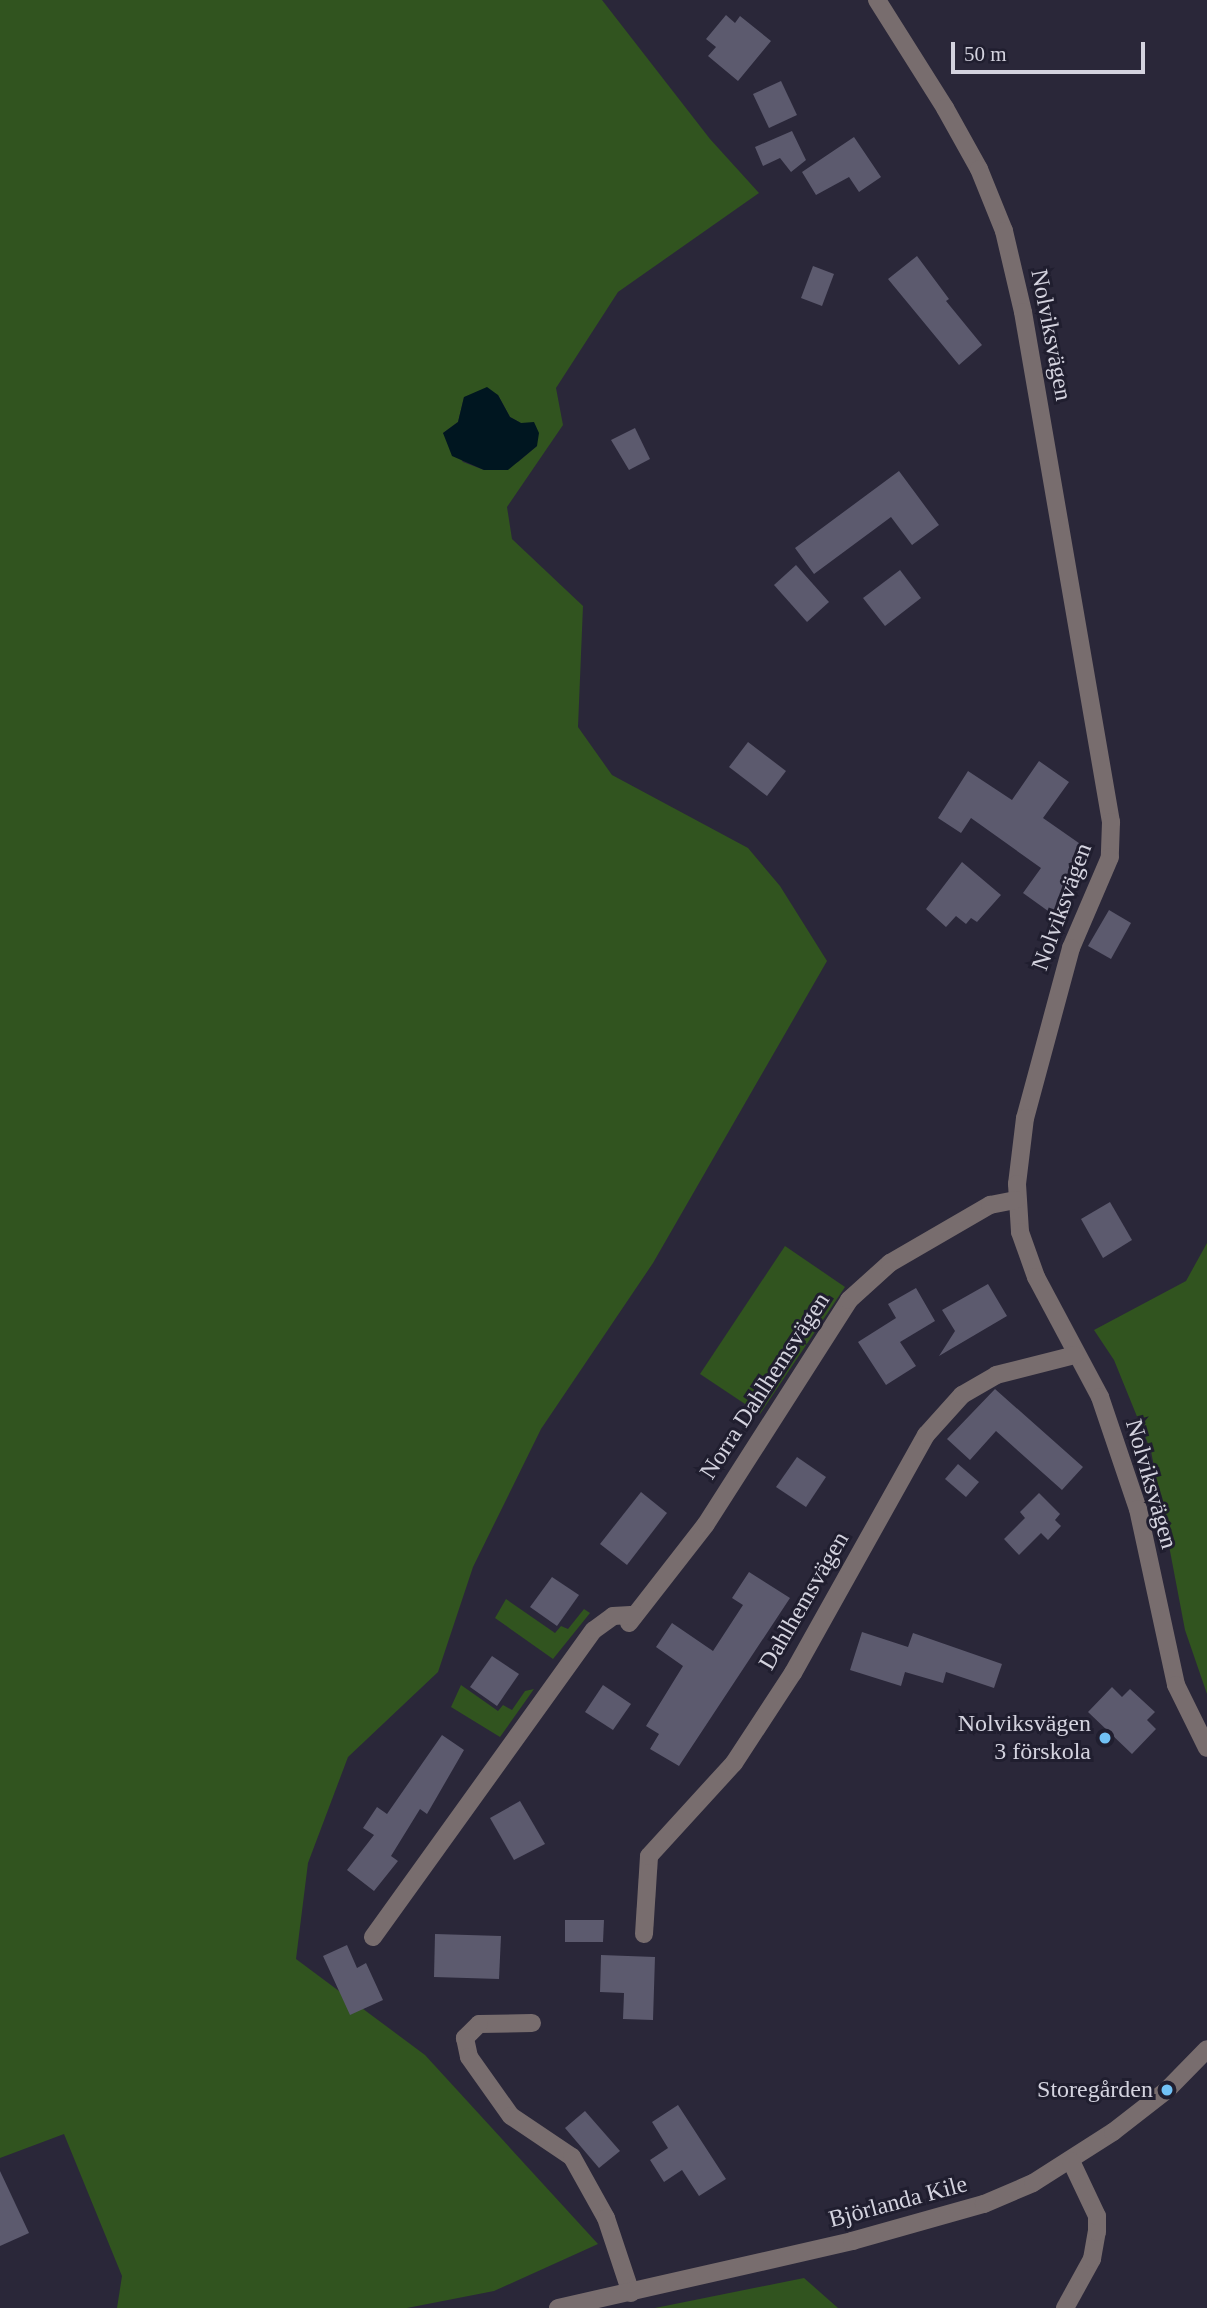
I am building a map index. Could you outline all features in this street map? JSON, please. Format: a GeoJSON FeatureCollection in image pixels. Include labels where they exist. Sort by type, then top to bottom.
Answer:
{"type":"FeatureCollection","features":[{"type":"Feature","properties":{"kind":"street","name":"Nolviksvägen"},"geometry":{"type":"LineString","coordinates":[[877,0],[945,108],[979,169],[1004,231],[1023,312],[1111,822],[1111,849],[1103,880],[1071,948],[1035,1078],[1018,1154],[1016,1200],[1020,1232],[1036,1277],[1075,1355],[1100,1397],[1138,1509],[1176,1685],[1207,1748]]}},
{"type":"Feature","properties":{"kind":"street","name":"Norra Dahlhemsvägen"},"geometry":{"type":"LineString","coordinates":[[373,1937],[594,1630],[613,1616],[632,1619],[706,1524],[849,1300],[901,1256],[990,1205],[1016,1200]]}},
{"type":"Feature","properties":{"kind":"street","name":"Dahlhemsvägen"},"geometry":{"type":"LineString","coordinates":[[644,1934],[649,1856],[734,1763],[793,1672],[926,1436],[962,1395],[996,1376],[1075,1355]]}},
{"type":"Feature","properties":{"kind":"street"},"geometry":{"type":"LineString","coordinates":[[532,2023],[479,2024],[465,2038],[469,2057],[511,2116],[572,2157],[606,2218],[631,2293]]}},
{"type":"Feature","properties":{"kind":"street","name":"Björlanda Kile"},"geometry":{"type":"LineString","coordinates":[[558,2308],[918,2224],[984,2204],[1071,2161],[1167,2090],[1207,2049]]}},
{"type":"Feature","properties":{"kind":"street"},"geometry":{"type":"LineString","coordinates":[[1065,2308],[1092,2259],[1097,2232],[1097,2216],[1071,2161]]}},
{"type":"Feature","properties":{"kind":"green space"},"geometry":{"type":"Polygon","coordinates":[[[0,0],[602,0],[710,139],[759,193],[618,292],[556,388],[563,425],[507,507],[512,539],[583,606],[578,727],[612,775],[748,848],[780,886],[827,961],[653,1263],[541,1429],[473,1567],[438,1672],[348,1757],[308,1863],[296,1959],[425,2055],[598,2244],[494,2291],[407,2308],[117,2308],[122,2276],[64,2134],[0,2158],[0,0]],[[498,395],[464,397],[458,422],[443,433],[463,462],[484,470],[518,462],[537,446],[521,423],[510,417],[498,395]]]}},
{"type":"Feature","properties":{"kind":"green space"},"geometry":{"type":"Polygon","coordinates":[[[1207,1243],[1207,1694],[1185,1630],[1151,1451],[1114,1360],[1094,1330],[1186,1281],[1207,1243]]]}},
{"type":"Feature","properties":{"kind":"green space"},"geometry":{"type":"Polygon","coordinates":[[[785,1246],[845,1287],[760,1414],[700,1374],[785,1246]]]}},
{"type":"Feature","properties":{"kind":"green space"},"geometry":{"type":"Polygon","coordinates":[[[506,1599],[555,1633],[561,1626],[568,1629],[584,1609],[590,1613],[553,1659],[495,1618],[506,1599]]]}},
{"type":"Feature","properties":{"kind":"green space"},"geometry":{"type":"Polygon","coordinates":[[[461,1685],[498,1711],[503,1705],[512,1710],[525,1691],[534,1689],[500,1737],[451,1707],[461,1685]]]}},
{"type":"Feature","properties":{"kind":"green space"},"geometry":{"type":"Polygon","coordinates":[[[804,2278],[838,2308],[655,2308],[804,2278]]]}},
{"type":"Feature","properties":{"kind":"water"},"geometry":{"type":"Polygon","coordinates":[[[487,387],[498,395],[510,417],[521,423],[534,422],[539,433],[537,446],[508,470],[484,470],[452,456],[443,433],[458,422],[464,397],[487,387]]]}},
{"type":"Feature","properties":{"kind":"building"},"geometry":{"type":"Polygon","coordinates":[[[726,15],[735,23],[740,16],[771,41],[738,81],[708,56],[716,47],[706,39],[726,15]]]}},
{"type":"Feature","properties":{"kind":"building"},"geometry":{"type":"Polygon","coordinates":[[[781,81],[797,115],[769,128],[753,94],[781,81]]]}},
{"type":"Feature","properties":{"kind":"building"},"geometry":{"type":"Polygon","coordinates":[[[792,131],[806,160],[791,172],[780,158],[763,166],[755,147],[792,131]]]}},
{"type":"Feature","properties":{"kind":"building"},"geometry":{"type":"Polygon","coordinates":[[[854,137],[881,177],[859,192],[849,177],[816,195],[802,172],[854,137]]]}},
{"type":"Feature","properties":{"kind":"building"},"geometry":{"type":"Polygon","coordinates":[[[917,256],[949,299],[946,301],[982,345],[959,365],[888,279],[917,256]]]}},
{"type":"Feature","properties":{"kind":"building"},"geometry":{"type":"Polygon","coordinates":[[[813,266],[834,274],[822,306],[801,298],[813,266]]]}},
{"type":"Feature","properties":{"kind":"building"},"geometry":{"type":"Polygon","coordinates":[[[635,428],[650,459],[629,470],[611,440],[635,428]]]}},
{"type":"Feature","properties":{"kind":"building"},"geometry":{"type":"Polygon","coordinates":[[[899,471],[939,525],[912,545],[891,517],[814,574],[795,548],[899,471]]]}},
{"type":"Feature","properties":{"kind":"building"},"geometry":{"type":"Polygon","coordinates":[[[796,565],[829,602],[807,622],[774,585],[796,565]]]}},
{"type":"Feature","properties":{"kind":"building"},"geometry":{"type":"Polygon","coordinates":[[[900,570],[921,598],[885,626],[863,598],[900,570]]]}},
{"type":"Feature","properties":{"kind":"building"},"geometry":{"type":"Polygon","coordinates":[[[748,742],[786,771],[767,796],[729,767],[748,742]]]}},
{"type":"Feature","properties":{"kind":"building"},"geometry":{"type":"Polygon","coordinates":[[[1039,761],[1069,782],[1043,818],[1086,848],[1062,881],[1074,889],[1055,916],[1023,893],[1041,868],[971,818],[961,833],[938,818],[968,771],[1012,800],[1039,761]]]}},
{"type":"Feature","properties":{"kind":"building"},"geometry":{"type":"Polygon","coordinates":[[[962,862],[1001,895],[977,922],[971,918],[966,924],[956,916],[946,927],[926,909],[962,862]]]}},
{"type":"Feature","properties":{"kind":"building"},"geometry":{"type":"Polygon","coordinates":[[[1109,910],[1131,923],[1111,959],[1088,946],[1109,910]]]}},
{"type":"Feature","properties":{"kind":"building"},"geometry":{"type":"Polygon","coordinates":[[[1110,1202],[1132,1240],[1103,1258],[1081,1219],[1110,1202]]]}},
{"type":"Feature","properties":{"kind":"building"},"geometry":{"type":"Polygon","coordinates":[[[988,1284],[1007,1316],[939,1356],[955,1331],[942,1310],[988,1284]]]}},
{"type":"Feature","properties":{"kind":"building"},"geometry":{"type":"Polygon","coordinates":[[[916,1288],[935,1321],[900,1342],[916,1366],[886,1385],[858,1342],[896,1318],[888,1304],[916,1288]]]}},
{"type":"Feature","properties":{"kind":"building"},"geometry":{"type":"Polygon","coordinates":[[[995,1389],[1083,1467],[1062,1490],[996,1431],[970,1460],[947,1439],[995,1389]]]}},
{"type":"Feature","properties":{"kind":"building"},"geometry":{"type":"Polygon","coordinates":[[[797,1457],[826,1477],[806,1507],[776,1487],[797,1457]]]}},
{"type":"Feature","properties":{"kind":"building"},"geometry":{"type":"Polygon","coordinates":[[[958,1464],[979,1482],[966,1497],[945,1479],[958,1464]]]}},
{"type":"Feature","properties":{"kind":"building"},"geometry":{"type":"Polygon","coordinates":[[[641,1492],[667,1513],[627,1565],[600,1544],[641,1492]]]}},
{"type":"Feature","properties":{"kind":"building"},"geometry":{"type":"Polygon","coordinates":[[[1039,1493],[1060,1514],[1055,1520],[1061,1526],[1048,1540],[1041,1533],[1019,1555],[1004,1539],[1025,1518],[1020,1512],[1039,1493]]]}},
{"type":"Feature","properties":{"kind":"building"},"geometry":{"type":"Polygon","coordinates":[[[749,1572],[790,1598],[679,1766],[650,1749],[659,1734],[646,1726],[683,1666],[656,1647],[672,1623],[713,1651],[743,1605],[732,1598],[749,1572]]]}},
{"type":"Feature","properties":{"kind":"building"},"geometry":{"type":"Polygon","coordinates":[[[552,1577],[579,1595],[557,1626],[530,1607],[552,1577]]]}},
{"type":"Feature","properties":{"kind":"building"},"geometry":{"type":"Polygon","coordinates":[[[862,1632],[908,1647],[913,1633],[1002,1664],[994,1688],[946,1672],[943,1683],[905,1672],[901,1686],[850,1670],[862,1632]]]}},
{"type":"Feature","properties":{"kind":"building"},"geometry":{"type":"Polygon","coordinates":[[[492,1656],[519,1674],[497,1706],[470,1687],[492,1656]]]}},
{"type":"Feature","properties":{"kind":"building"},"geometry":{"type":"Polygon","coordinates":[[[603,1685],[631,1704],[613,1730],[585,1712],[603,1685]]]}},
{"type":"Feature","properties":{"kind":"building"},"geometry":{"type":"Polygon","coordinates":[[[1112,1687],[1122,1697],[1130,1689],[1155,1712],[1147,1720],[1156,1729],[1132,1754],[1088,1712],[1112,1687]]]}},
{"type":"Feature","properties":{"kind":"building"},"geometry":{"type":"Polygon","coordinates":[[[442,1735],[464,1750],[427,1814],[420,1809],[391,1856],[398,1861],[374,1891],[347,1870],[374,1835],[363,1828],[377,1807],[387,1814],[442,1735]]]}},
{"type":"Feature","properties":{"kind":"building"},"geometry":{"type":"Polygon","coordinates":[[[520,1801],[545,1844],[514,1860],[490,1818],[520,1801]]]}},
{"type":"Feature","properties":{"kind":"building"},"geometry":{"type":"Polygon","coordinates":[[[565,1920],[604,1920],[603,1942],[565,1942],[565,1920]]]}},
{"type":"Feature","properties":{"kind":"building"},"geometry":{"type":"Polygon","coordinates":[[[435,1934],[501,1936],[499,1979],[434,1977],[435,1934]]]}},
{"type":"Feature","properties":{"kind":"building"},"geometry":{"type":"Polygon","coordinates":[[[347,1945],[357,1968],[366,1963],[383,2000],[350,2015],[323,1956],[347,1945]]]}},
{"type":"Feature","properties":{"kind":"building"},"geometry":{"type":"Polygon","coordinates":[[[601,1955],[655,1957],[653,2020],[623,2019],[624,1993],[600,1992],[601,1955]]]}},
{"type":"Feature","properties":{"kind":"building"},"geometry":{"type":"Polygon","coordinates":[[[678,2105],[726,2179],[699,2196],[682,2170],[664,2182],[650,2160],[668,2148],[652,2122],[678,2105]]]}},
{"type":"Feature","properties":{"kind":"building"},"geometry":{"type":"Polygon","coordinates":[[[585,2111],[620,2151],[599,2168],[565,2128],[585,2111]]]}},
{"type":"Feature","properties":{"kind":"building"},"geometry":{"type":"Polygon","coordinates":[[[0,2171],[29,2233],[0,2246],[0,2171]]]}},
{"type":"Feature","properties":{"kind":"place","name":"Nolviksvägen 3 förskola"},"geometry":{"type":"Point","coordinates":[1105,1738]}},
{"type":"Feature","properties":{"kind":"place","name":"Storegården"},"geometry":{"type":"Point","coordinates":[1167,2090]}}]}
